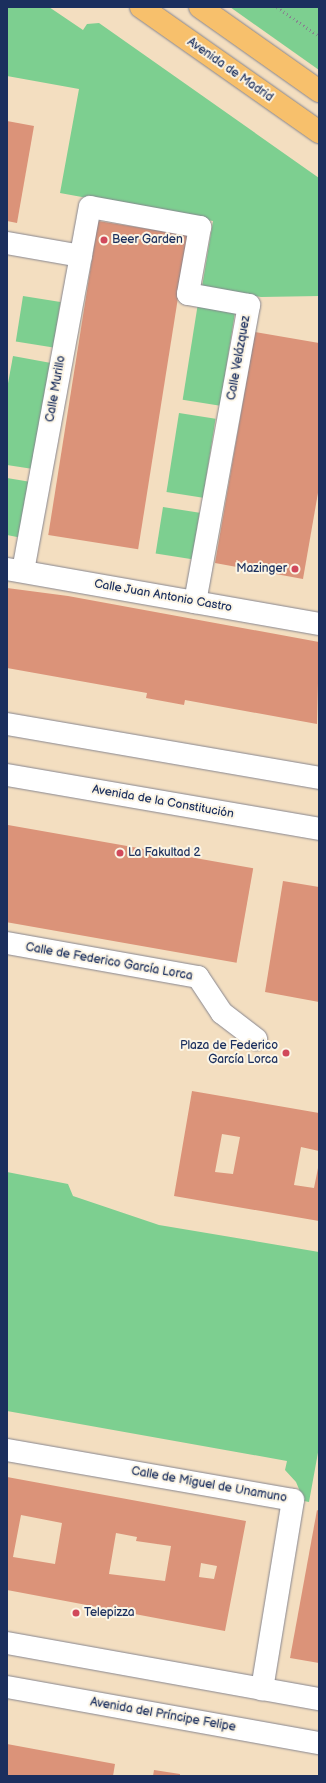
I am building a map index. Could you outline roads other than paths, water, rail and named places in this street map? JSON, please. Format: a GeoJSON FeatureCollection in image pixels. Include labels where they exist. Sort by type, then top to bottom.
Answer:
{"type":"FeatureCollection","features":[{"type":"Feature","properties":{"kind":"main road","name":"Avenida de Madrid"},"geometry":{"type":"LineString","coordinates":[[141,7],[319,132]]}},
{"type":"Feature","properties":{"kind":"main road"},"geometry":{"type":"LineString","coordinates":[[200,7],[319,91]]}},
{"type":"Feature","properties":{"kind":"street","name":"Calle Murillo"},"geometry":{"type":"LineString","coordinates":[[15,570],[90,207]]}},
{"type":"Feature","properties":{"kind":"street","name":"Calle Velázquez"},"geometry":{"type":"LineString","coordinates":[[90,207],[200,227],[188,294],[249,305],[195,602]]}},
{"type":"Feature","properties":{"kind":"street"},"geometry":{"type":"LineString","coordinates":[[7,243],[80,256]]}},
{"type":"Feature","properties":{"kind":"street","name":"Calle Juan Antonio Castro"},"geometry":{"type":"LineString","coordinates":[[15,570],[319,624]]}},
{"type":"Feature","properties":{"kind":"street"},"geometry":{"type":"LineString","coordinates":[[7,724],[319,778]]}},
{"type":"Feature","properties":{"kind":"street","name":"Avenida de la Constitución"},"geometry":{"type":"LineString","coordinates":[[7,775],[319,829]]}},
{"type":"Feature","properties":{"kind":"street","name":"Calle de Federico García Lorca"},"geometry":{"type":"LineString","coordinates":[[7,943],[198,977],[222,1014],[256,1039]]}},
{"type":"Feature","properties":{"kind":"street","name":"Calle de Miguel de Unamuno"},"geometry":{"type":"LineString","coordinates":[[7,1450],[293,1500],[262,1689]]}},
{"type":"Feature","properties":{"kind":"street"},"geometry":{"type":"LineString","coordinates":[[7,1643],[319,1699]]}},
{"type":"Feature","properties":{"kind":"street","name":"Avenida del Príncipe Felipe"},"geometry":{"type":"LineString","coordinates":[[7,1686],[319,1743]]}},
{"type":"Feature","properties":{"kind":"place","name":"Beer Garden"},"geometry":{"type":"Point","coordinates":[104,240]}},
{"type":"Feature","properties":{"kind":"place","name":"Mazinger"},"geometry":{"type":"Point","coordinates":[295,569]}},
{"type":"Feature","properties":{"kind":"place","name":"La Fakultad 2"},"geometry":{"type":"Point","coordinates":[120,853]}},
{"type":"Feature","properties":{"kind":"place","name":"Plaza de Federico García Lorca"},"geometry":{"type":"Point","coordinates":[286,1053]}},
{"type":"Feature","properties":{"kind":"place","name":"Telepizza"},"geometry":{"type":"Point","coordinates":[76,1613]}}]}
